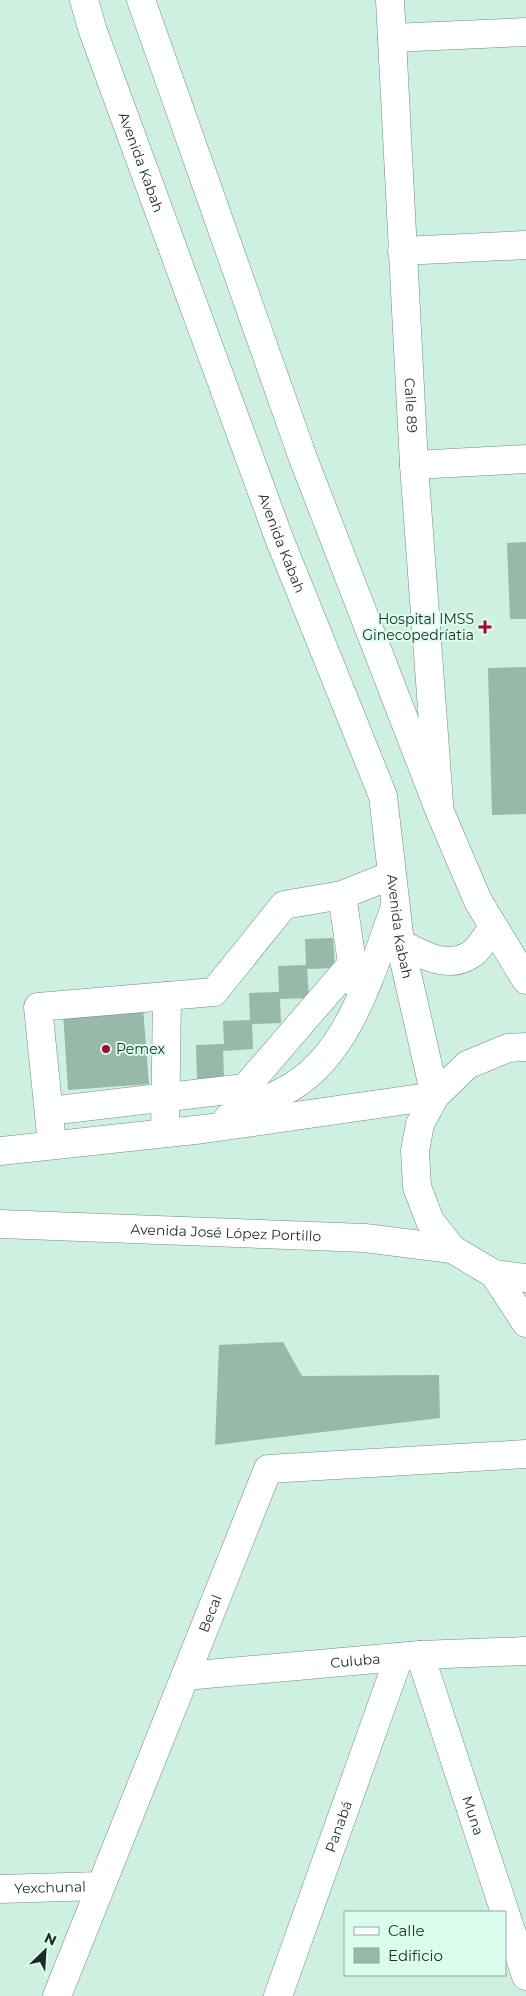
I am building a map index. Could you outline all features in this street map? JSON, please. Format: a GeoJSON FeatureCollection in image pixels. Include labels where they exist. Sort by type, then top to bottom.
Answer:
{"type":"FeatureCollection","features":[{"type":"Feature","properties":{"kind":"main road","name":"Avenida Kabah"},"geometry":{"type":"LineString","coordinates":[[84,0],[96,40],[279,538],[383,796],[400,943],[435,1096]]}},
{"type":"Feature","properties":{"kind":"main road"},"geometry":{"type":"LineString","coordinates":[[141,0],[303,458],[440,812],[478,901],[493,928],[517,960],[526,980]]}},
{"type":"Feature","properties":{"kind":"main road","name":"Calle 89"},"geometry":{"type":"LineString","coordinates":[[390,0],[414,465],[440,812]]}},
{"type":"Feature","properties":{"kind":"main road"},"geometry":{"type":"LineString","coordinates":[[392,38],[526,32]]}},
{"type":"Feature","properties":{"kind":"main road"},"geometry":{"type":"LineString","coordinates":[[402,251],[526,245]]}},
{"type":"Feature","properties":{"kind":"main road"},"geometry":{"type":"LineString","coordinates":[[414,465],[526,459]]}},
{"type":"Feature","properties":{"kind":"main road"},"geometry":{"type":"LineString","coordinates":[[52,1144],[38,1007],[214,992],[284,905],[342,895],[392,875]]}},
{"type":"Feature","properties":{"kind":"main road"},"geometry":{"type":"LineString","coordinates":[[342,895],[358,1005]]}},
{"type":"Feature","properties":{"kind":"main road"},"geometry":{"type":"LineString","coordinates":[[49,1111],[165,1098],[249,1097],[294,1085],[319,1063],[344,1032],[358,1005],[396,904]]}},
{"type":"Feature","properties":{"kind":"main road"},"geometry":{"type":"LineString","coordinates":[[400,943],[424,955],[454,962],[471,955],[493,928]]}},
{"type":"Feature","properties":{"kind":"main road"},"geometry":{"type":"LineString","coordinates":[[204,1129],[249,1097],[352,964]]}},
{"type":"Feature","properties":{"kind":"main road"},"geometry":{"type":"LineString","coordinates":[[165,1133],[167,996]]}},
{"type":"Feature","properties":{"kind":"main road"},"geometry":{"type":"LineString","coordinates":[[526,1047],[508,1048],[467,1065],[435,1096],[420,1124],[415,1151],[417,1187],[430,1220],[452,1249],[494,1274],[526,1278]]}},
{"type":"Feature","properties":{"kind":"main road"},"geometry":{"type":"LineString","coordinates":[[0,1151],[204,1129],[435,1096]]}},
{"type":"Feature","properties":{"kind":"main road","name":"Avenida José López Portillo"},"geometry":{"type":"LineString","coordinates":[[0,1224],[365,1238],[452,1249]]}},
{"type":"Feature","properties":{"kind":"main road"},"geometry":{"type":"LineString","coordinates":[[494,1274],[526,1323]]}},
{"type":"Feature","properties":{"kind":"main road","name":"Becal"},"geometry":{"type":"LineString","coordinates":[[57,1996],[268,1469],[526,1454]]}},
{"type":"Feature","properties":{"kind":"main road","name":"Culuba"},"geometry":{"type":"LineString","coordinates":[[185,1676],[409,1656],[526,1652]]}},
{"type":"Feature","properties":{"kind":"main road","name":"Muna"},"geometry":{"type":"LineString","coordinates":[[409,1656],[502,1911]]}},
{"type":"Feature","properties":{"kind":"main road","name":"Panabá"},"geometry":{"type":"LineString","coordinates":[[278,1996],[409,1656]]}},
{"type":"Feature","properties":{"kind":"main road","name":"Yexchunal"},"geometry":{"type":"LineString","coordinates":[[0,1889],[100,1886]]}},
{"type":"Feature","properties":{"kind":"main road","name":"Muna"},"geometry":{"type":"LineString","coordinates":[[506,1921],[526,1976]]}},
{"type":"Feature","properties":{"kind":"building"},"geometry":{"type":"Polygon","coordinates":[[[526,542],[526,619],[510,619],[507,543],[526,542]]]}},
{"type":"Feature","properties":{"kind":"building"},"geometry":{"type":"Polygon","coordinates":[[[526,667],[526,814],[492,815],[488,668],[526,667]]]}},
{"type":"Feature","properties":{"kind":"building","name":"Pemex"},"geometry":{"type":"Polygon","coordinates":[[[333,938],[335,968],[307,969],[309,998],[280,999],[281,1023],[252,1024],[253,1049],[223,1051],[224,1077],[197,1079],[196,1045],[224,1044],[223,1021],[250,1020],[249,993],[279,992],[278,966],[306,965],[305,939],[333,938]]]}},
{"type":"Feature","properties":{"kind":"building","name":"Pemex"},"geometry":{"type":"Polygon","coordinates":[[[143,1008],[149,1084],[68,1090],[63,1013],[143,1008]]]}},
{"type":"Feature","properties":{"kind":"building"},"geometry":{"type":"Polygon","coordinates":[[[283,1342],[302,1376],[439,1375],[440,1418],[215,1445],[219,1345],[283,1342]]]}},
{"type":"Feature","properties":{"kind":"place","name":"Hospital IMSS Ginecopedríatia"},"geometry":{"type":"Point","coordinates":[485,627]}},
{"type":"Feature","properties":{"kind":"place","name":"Pemex"},"geometry":{"type":"Point","coordinates":[106,1049]}}]}
